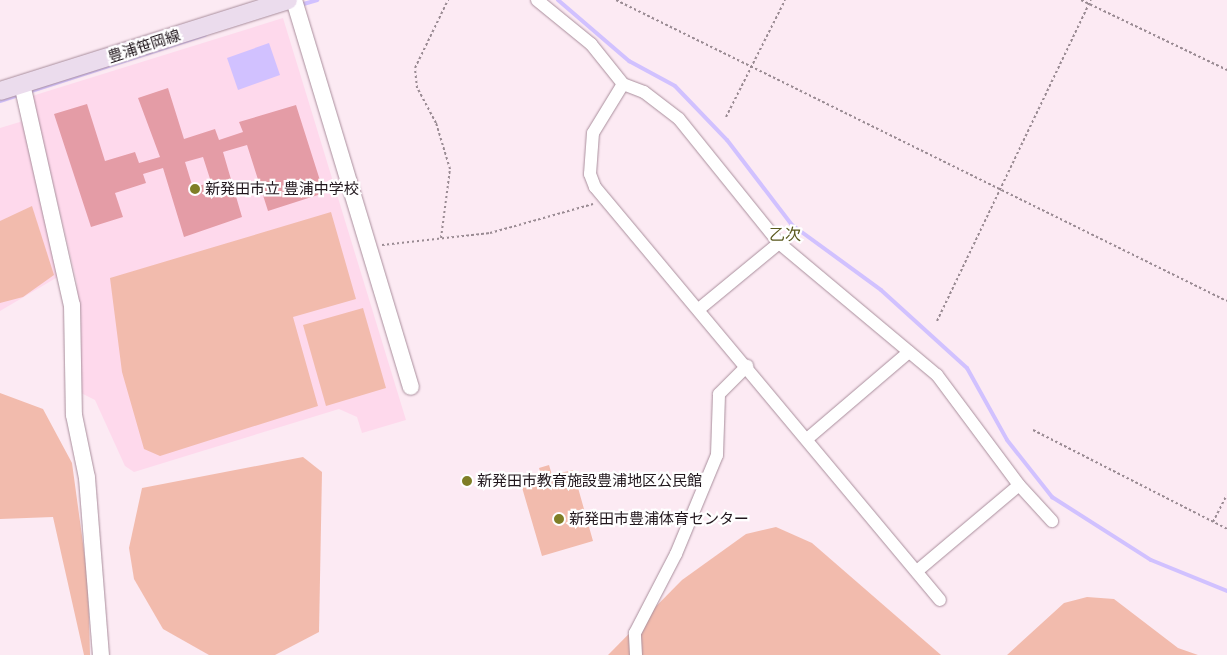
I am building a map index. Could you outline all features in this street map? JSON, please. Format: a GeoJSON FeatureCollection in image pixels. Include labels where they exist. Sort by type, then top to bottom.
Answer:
{"type":"FeatureCollection","features":[{"type":"Feature","properties":{"kind":"main road","name":"豊浦笹岡線"},"geometry":{"type":"LineString","coordinates":[[0,91],[288,0]]}},
{"type":"Feature","properties":{"kind":"street"},"geometry":{"type":"LineString","coordinates":[[294,0],[411,387]]}},
{"type":"Feature","properties":{"kind":"street"},"geometry":{"type":"LineString","coordinates":[[537,0],[591,44],[622,84],[644,92],[679,119],[779,243],[937,375],[1018,485],[1052,520]]}},
{"type":"Feature","properties":{"kind":"street"},"geometry":{"type":"LineString","coordinates":[[22,84],[72,305],[74,415],[87,478],[101,655]]}},
{"type":"Feature","properties":{"kind":"street"},"geometry":{"type":"LineString","coordinates":[[622,84],[590,144],[590,174],[606,200],[699,309],[940,600]]}},
{"type":"Feature","properties":{"kind":"street"},"geometry":{"type":"LineString","coordinates":[[699,309],[779,243]]}},
{"type":"Feature","properties":{"kind":"street"},"geometry":{"type":"LineString","coordinates":[[807,439],[909,352]]}},
{"type":"Feature","properties":{"kind":"street"},"geometry":{"type":"LineString","coordinates":[[636,655],[635,633],[676,554],[717,456],[719,394],[746,366]]}},
{"type":"Feature","properties":{"kind":"street"},"geometry":{"type":"LineString","coordinates":[[917,571],[1018,485]]}},
{"type":"Feature","properties":{"kind":"path"},"geometry":{"type":"LineString","coordinates":[[441,238],[450,169],[436,123],[417,88],[415,68],[448,0]]}},
{"type":"Feature","properties":{"kind":"path"},"geometry":{"type":"LineString","coordinates":[[616,0],[1227,300]]}},
{"type":"Feature","properties":{"kind":"path"},"geometry":{"type":"LineString","coordinates":[[726,117],[785,0]]}},
{"type":"Feature","properties":{"kind":"path"},"geometry":{"type":"LineString","coordinates":[[1080,0],[1227,70]]}},
{"type":"Feature","properties":{"kind":"path"},"geometry":{"type":"LineString","coordinates":[[937,321],[1091,0]]}},
{"type":"Feature","properties":{"kind":"path"},"geometry":{"type":"LineString","coordinates":[[368,246],[490,233],[606,200]]}},
{"type":"Feature","properties":{"kind":"path"},"geometry":{"type":"LineString","coordinates":[[1033,430],[1227,529]]}},
{"type":"Feature","properties":{"kind":"path"},"geometry":{"type":"LineString","coordinates":[[1214,522],[1227,495]]}},
{"type":"Feature","properties":{"kind":"shaded area","name":"新発田市立 豊浦中学校"},"geometry":{"type":"Polygon","coordinates":[[[283,18],[406,420],[362,433],[357,417],[339,409],[134,472],[125,466],[95,400],[81,393],[77,283],[32,96],[283,18]]]}},
{"type":"Feature","properties":{"kind":"shaded area"},"geometry":{"type":"Polygon","coordinates":[[[269,43],[280,75],[238,90],[227,58],[269,43]]]}},
{"type":"Feature","properties":{"kind":"shaded area"},"geometry":{"type":"Polygon","coordinates":[[[23,121],[61,275],[0,311],[0,128],[23,121]]]}},
{"type":"Feature","properties":{"kind":"shaded area"},"geometry":{"type":"Polygon","coordinates":[[[32,206],[54,275],[23,297],[0,303],[0,221],[32,206]]]}},
{"type":"Feature","properties":{"kind":"shaded area"},"geometry":{"type":"Polygon","coordinates":[[[331,212],[356,299],[293,317],[318,406],[160,456],[144,449],[122,372],[110,278],[331,212]]]}},
{"type":"Feature","properties":{"kind":"shaded area"},"geometry":{"type":"Polygon","coordinates":[[[363,308],[386,388],[326,406],[303,325],[363,308]]]}},
{"type":"Feature","properties":{"kind":"shaded area"},"geometry":{"type":"Polygon","coordinates":[[[0,393],[43,409],[72,463],[88,580],[90,655],[84,655],[53,517],[0,519],[0,393]]]}},
{"type":"Feature","properties":{"kind":"shaded area"},"geometry":{"type":"Polygon","coordinates":[[[303,457],[322,472],[319,632],[275,655],[209,655],[163,629],[134,579],[129,548],[142,488],[303,457]]]}},
{"type":"Feature","properties":{"kind":"shaded area","name":"新発田市豊浦体育センター"},"geometry":{"type":"Polygon","coordinates":[[[549,465],[552,475],[573,470],[593,541],[542,556],[521,484],[542,478],[539,468],[549,465]]]}},
{"type":"Feature","properties":{"kind":"shaded area"},"geometry":{"type":"Polygon","coordinates":[[[776,527],[812,543],[941,655],[608,655],[682,580],[746,534],[776,527]]]}},
{"type":"Feature","properties":{"kind":"shaded area"},"geometry":{"type":"Polygon","coordinates":[[[1087,597],[1114,599],[1178,648],[1198,655],[1007,655],[1064,603],[1087,597]]]}},
{"type":"Feature","properties":{"kind":"building"},"geometry":{"type":"Polygon","coordinates":[[[168,88],[184,139],[215,129],[219,140],[243,132],[239,122],[296,105],[324,193],[268,211],[247,145],[223,152],[242,217],[184,237],[163,168],[143,174],[146,183],[115,193],[123,217],[91,227],[54,114],[87,104],[105,161],[135,152],[139,163],[160,157],[138,98],[168,88]],[[203,157],[185,162],[193,188],[211,182],[203,157]]]}},
{"type":"Feature","properties":{"kind":"waterway"},"geometry":{"type":"LineString","coordinates":[[300,5],[317,0]]}},
{"type":"Feature","properties":{"kind":"waterway"},"geometry":{"type":"LineString","coordinates":[[558,0],[629,61],[675,86],[727,140],[792,225],[881,290],[967,368],[1007,440],[1052,497],[1151,560],[1227,591]]}},
{"type":"Feature","properties":{"kind":"waterway"},"geometry":{"type":"LineString","coordinates":[[28,92],[205,35]]}},
{"type":"Feature","properties":{"kind":"waterway"},"geometry":{"type":"LineString","coordinates":[[0,101],[19,95]]}},
{"type":"Feature","properties":{"kind":"place","name":"新発田市立 豊浦中学校"},"geometry":{"type":"Point","coordinates":[195,189]}},
{"type":"Feature","properties":{"kind":"place","name":"新発田市教育施設豊浦地区公民館"},"geometry":{"type":"Point","coordinates":[467,481]}},
{"type":"Feature","properties":{"kind":"place","name":"新発田市豊浦体育センター"},"geometry":{"type":"Point","coordinates":[559,519]}},
{"type":"Feature","properties":{"kind":"district","name":"乙次"},"geometry":{"type":"Point","coordinates":[785,234]}}]}
